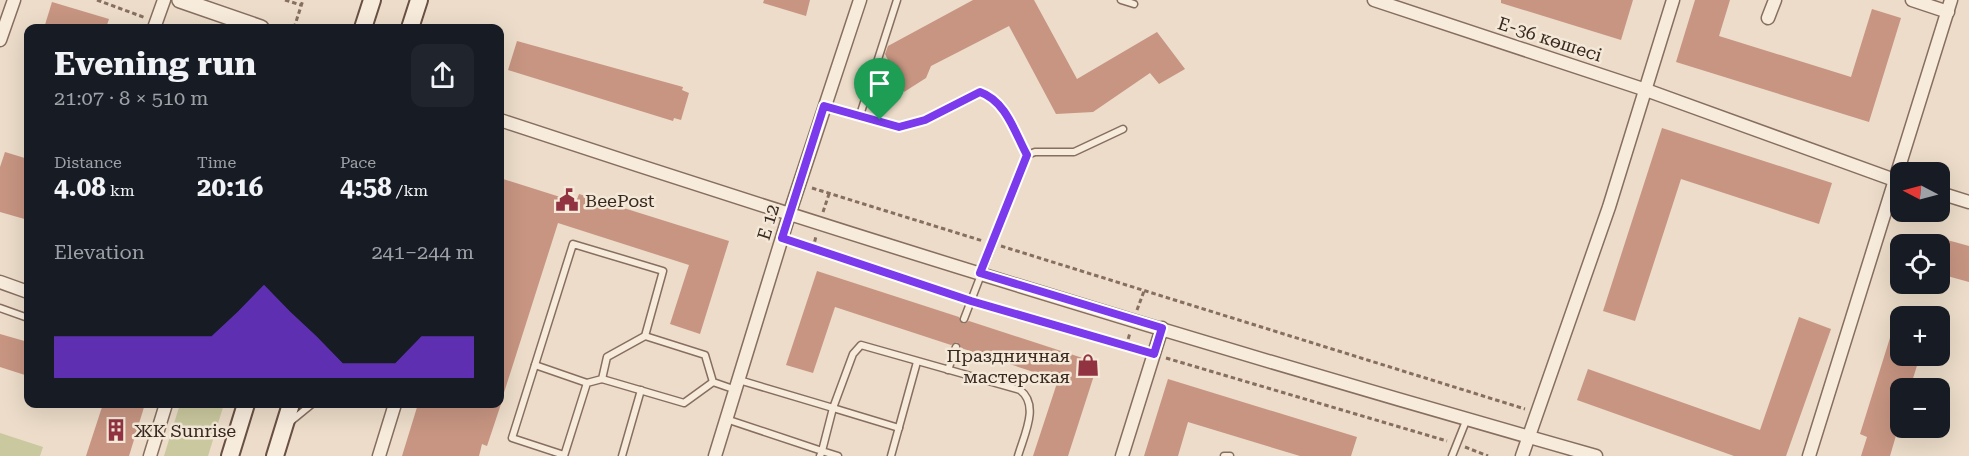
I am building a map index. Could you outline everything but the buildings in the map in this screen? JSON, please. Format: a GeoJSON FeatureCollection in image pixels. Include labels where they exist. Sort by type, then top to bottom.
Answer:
{"type":"FeatureCollection","features":[{"type":"Feature","properties":{"kind":"main road"},"geometry":{"type":"LineString","coordinates":[[364,24],[372,0]]}},
{"type":"Feature","properties":{"kind":"main road"},"geometry":{"type":"LineString","coordinates":[[411,24],[418,0]]}},
{"type":"Feature","properties":{"kind":"main road"},"geometry":{"type":"LineString","coordinates":[[230,456],[245,408]]}},
{"type":"Feature","properties":{"kind":"main road"},"geometry":{"type":"LineString","coordinates":[[275,456],[290,408]]}},
{"type":"Feature","properties":{"kind":"street"},"geometry":{"type":"LineString","coordinates":[[0,40],[14,0]]}},
{"type":"Feature","properties":{"kind":"street"},"geometry":{"type":"LineString","coordinates":[[156,24],[164,0]]}},
{"type":"Feature","properties":{"kind":"street"},"geometry":{"type":"LineString","coordinates":[[180,0],[249,24]]}},
{"type":"Feature","properties":{"kind":"street","name":"E 12"},"geometry":{"type":"LineString","coordinates":[[715,456],[789,215],[860,0]]}},
{"type":"Feature","properties":{"kind":"street","name":"Е-36 көшесі"},"geometry":{"type":"LineString","coordinates":[[1374,0],[1646,90],[1890,178]]}},
{"type":"Feature","properties":{"kind":"street"},"geometry":{"type":"LineString","coordinates":[[1522,456],[1609,207],[1673,0]]}},
{"type":"Feature","properties":{"kind":"street"},"geometry":{"type":"LineString","coordinates":[[1768,18],[1775,0]]}},
{"type":"Feature","properties":{"kind":"street"},"geometry":{"type":"LineString","coordinates":[[1904,162],[1950,6],[1912,0]]}},
{"type":"Feature","properties":{"kind":"street"},"geometry":{"type":"LineString","coordinates":[[504,121],[789,215],[1466,421],[1596,456]]}},
{"type":"Feature","properties":{"kind":"street"},"geometry":{"type":"LineString","coordinates":[[1950,196],[1969,202]]}},
{"type":"Feature","properties":{"kind":"street"},"geometry":{"type":"LineString","coordinates":[[1809,456],[1890,206]]}},
{"type":"Feature","properties":{"kind":"street"},"geometry":{"type":"LineString","coordinates":[[0,282],[24,291]]}},
{"type":"Feature","properties":{"kind":"street"},"geometry":{"type":"LineString","coordinates":[[1122,456],[1162,328]]}},
{"type":"Feature","properties":{"kind":"street"},"geometry":{"type":"LineString","coordinates":[[150,456],[165,408]]}},
{"type":"Feature","properties":{"kind":"street"},"geometry":{"type":"LineString","coordinates":[[379,456],[394,408]]}},
{"type":"Feature","properties":{"kind":"lane"},"geometry":{"type":"LineString","coordinates":[[860,115],[897,0]]}},
{"type":"Feature","properties":{"kind":"lane"},"geometry":{"type":"LineString","coordinates":[[1121,0],[1134,4]]}},
{"type":"Feature","properties":{"kind":"lane"},"geometry":{"type":"LineString","coordinates":[[824,106],[899,127],[912,124],[980,92],[991,96],[1001,106],[1027,155]]}},
{"type":"Feature","properties":{"kind":"lane"},"geometry":{"type":"LineString","coordinates":[[964,319],[1027,155],[1035,152],[1074,152],[1123,129]]}},
{"type":"Feature","properties":{"kind":"lane"},"geometry":{"type":"LineString","coordinates":[[586,383],[564,456],[512,438],[573,244],[663,271],[645,336],[607,357],[602,379]]}},
{"type":"Feature","properties":{"kind":"lane"},"geometry":{"type":"LineString","coordinates":[[0,308],[24,317]]}},
{"type":"Feature","properties":{"kind":"lane"},"geometry":{"type":"LineString","coordinates":[[645,336],[705,355],[713,382]]}},
{"type":"Feature","properties":{"kind":"lane"},"geometry":{"type":"LineString","coordinates":[[821,454],[832,408],[856,348],[861,345],[1020,390],[1026,394],[1031,407],[1018,456]]}},
{"type":"Feature","properties":{"kind":"lane"},"geometry":{"type":"LineString","coordinates":[[948,370],[956,347]]}},
{"type":"Feature","properties":{"kind":"lane"},"geometry":{"type":"LineString","coordinates":[[891,456],[917,362]]}},
{"type":"Feature","properties":{"kind":"lane"},"geometry":{"type":"LineString","coordinates":[[535,365],[586,383],[602,379],[684,403],[713,382],[737,385],[832,408],[899,428]]}},
{"type":"Feature","properties":{"kind":"lane"},"geometry":{"type":"LineString","coordinates":[[622,456],[641,390]]}},
{"type":"Feature","properties":{"kind":"lane"},"geometry":{"type":"LineString","coordinates":[[284,426],[307,408]]}},
{"type":"Feature","properties":{"kind":"lane"},"geometry":{"type":"LineString","coordinates":[[726,419],[821,454],[838,456]]}},
{"type":"Feature","properties":{"kind":"lane"},"geometry":{"type":"LineString","coordinates":[[1452,456],[1466,421]]}},
{"type":"Feature","properties":{"kind":"lane"},"geometry":{"type":"LineString","coordinates":[[1224,456],[1230,456]]}},
{"type":"Feature","properties":{"kind":"path"},"geometry":{"type":"LineString","coordinates":[[97,0],[151,24]]}},
{"type":"Feature","properties":{"kind":"path"},"geometry":{"type":"LineString","coordinates":[[285,0],[301,6]]}},
{"type":"Feature","properties":{"kind":"path"},"geometry":{"type":"LineString","coordinates":[[295,24],[303,0]]}},
{"type":"Feature","properties":{"kind":"path"},"geometry":{"type":"LineString","coordinates":[[799,184],[1536,413]]}},
{"type":"Feature","properties":{"kind":"path"},"geometry":{"type":"LineString","coordinates":[[782,238],[971,301],[1457,444],[1488,456]]}},
{"type":"Feature","properties":{"kind":"path"},"geometry":{"type":"LineString","coordinates":[[1473,456],[1474,451]]}},
{"type":"Feature","properties":{"kind":"green space"},"geometry":{"type":"Polygon","coordinates":[[[179,408],[223,408],[208,456],[164,456],[179,408]]]}},
{"type":"Feature","properties":{"kind":"green space"},"geometry":{"type":"Polygon","coordinates":[[[0,433],[43,447],[40,456],[0,456],[0,433]]]}},
{"type":"Feature","properties":{"kind":"place","name":"BeePost"},"geometry":{"type":"Point","coordinates":[567,200]}},
{"type":"Feature","properties":{"kind":"place","name":"Праздничная мастерская"},"geometry":{"type":"Point","coordinates":[1088,365]}},
{"type":"Feature","properties":{"kind":"place","name":"ЖК Sunrise"},"geometry":{"type":"Point","coordinates":[116,430]}},
{"type":"Feature","properties":{"kind":"route"},"geometry":{"type":"LineString","coordinates":[[980,92],[991,96],[1001,106],[1027,155],[980,273],[1162,328],[1154,354],[971,301],[782,238],[824,106],[880,120],[899,127],[925,120],[980,92]]}}]}
